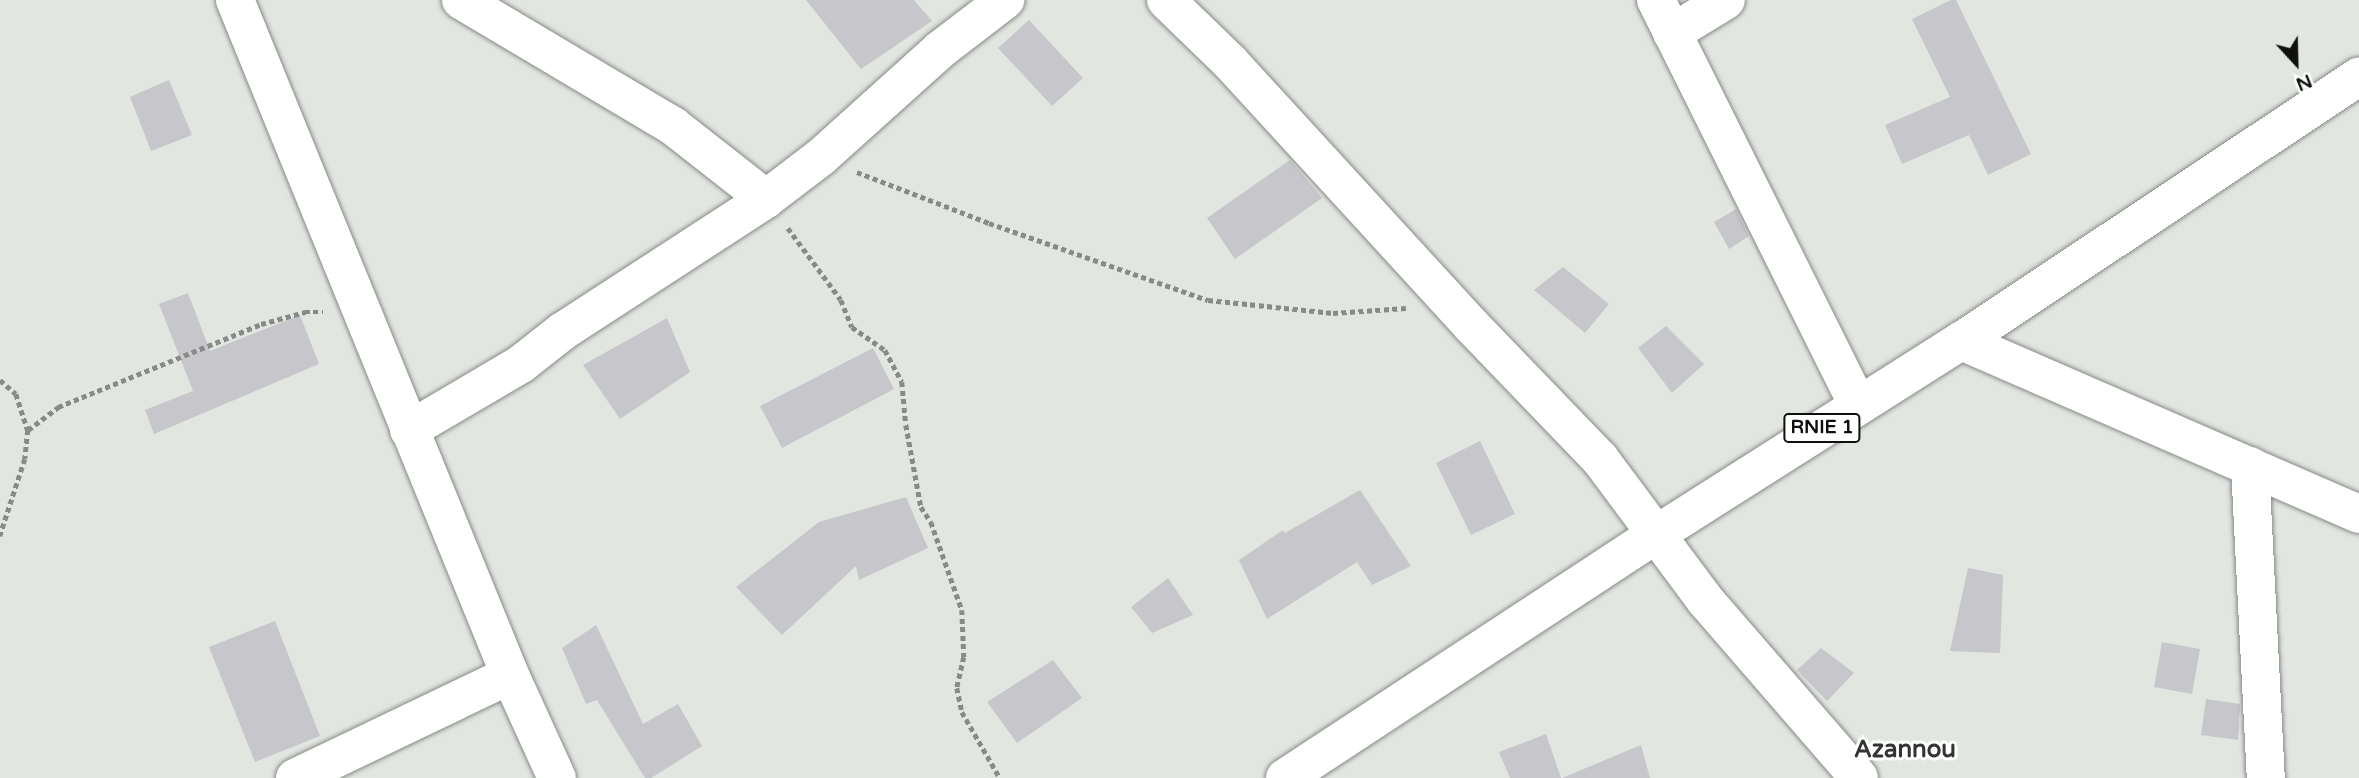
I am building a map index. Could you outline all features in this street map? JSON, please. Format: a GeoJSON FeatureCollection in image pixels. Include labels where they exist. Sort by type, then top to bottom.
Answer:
{"type":"FeatureCollection","features":[{"type":"Feature","properties":{"kind":"main road"},"geometry":{"type":"LineString","coordinates":[[235,0],[510,675],[558,778]]}},
{"type":"Feature","properties":{"kind":"main road"},"geometry":{"type":"LineString","coordinates":[[461,0],[673,126],[766,200]]}},
{"type":"Feature","properties":{"kind":"main road"},"geometry":{"type":"LineString","coordinates":[[409,430],[521,364],[563,331],[766,200],[821,158],[941,49],[1005,0]]}},
{"type":"Feature","properties":{"kind":"main road"},"geometry":{"type":"LineString","coordinates":[[1166,0],[1230,62],[1471,325],[1551,405],[1600,459],[1705,600],[1860,778]]}},
{"type":"Feature","properties":{"kind":"main road"},"geometry":{"type":"LineString","coordinates":[[1726,0],[1664,16],[1858,405]]}},
{"type":"Feature","properties":{"kind":"main road","name":"RNIE 1"},"geometry":{"type":"LineString","coordinates":[[1285,778],[1655,535],[1961,341],[2359,77]]}},
{"type":"Feature","properties":{"kind":"main road"},"geometry":{"type":"LineString","coordinates":[[1961,341],[2359,514]]}},
{"type":"Feature","properties":{"kind":"main road"},"geometry":{"type":"LineString","coordinates":[[2250,466],[2266,778]]}},
{"type":"Feature","properties":{"kind":"main road"},"geometry":{"type":"LineString","coordinates":[[295,778],[510,675]]}},
{"type":"Feature","properties":{"kind":"path"},"geometry":{"type":"LineString","coordinates":[[821,158],[989,223],[1209,300],[1333,313],[1402,307],[1413,310]]}},
{"type":"Feature","properties":{"kind":"path"},"geometry":{"type":"LineString","coordinates":[[766,200],[841,300],[852,327],[885,351],[902,382],[906,425],[921,507],[931,522],[962,610],[964,657],[957,688],[962,712],[1000,778]]}},
{"type":"Feature","properties":{"kind":"path"},"geometry":{"type":"LineString","coordinates":[[28,430],[58,407],[261,324],[305,312],[361,312]]}},
{"type":"Feature","properties":{"kind":"path"},"geometry":{"type":"LineString","coordinates":[[0,380],[16,394],[28,430],[25,458],[0,536]]}},
{"type":"Feature","properties":{"kind":"building"},"geometry":{"type":"Polygon","coordinates":[[[806,0],[914,0],[932,21],[861,69],[806,0]]]}},
{"type":"Feature","properties":{"kind":"building"},"geometry":{"type":"Polygon","coordinates":[[[1956,0],[2031,154],[1988,175],[1969,135],[1902,164],[1885,125],[1950,97],[1912,19],[1956,0]]]}},
{"type":"Feature","properties":{"kind":"building"},"geometry":{"type":"Polygon","coordinates":[[[1029,20],[1083,78],[1052,106],[998,48],[1029,20]]]}},
{"type":"Feature","properties":{"kind":"building"},"geometry":{"type":"Polygon","coordinates":[[[169,80],[192,135],[151,151],[130,97],[169,80]]]}},
{"type":"Feature","properties":{"kind":"building"},"geometry":{"type":"Polygon","coordinates":[[[1290,160],[1322,198],[1235,259],[1207,218],[1290,160]]]}},
{"type":"Feature","properties":{"kind":"building"},"geometry":{"type":"Polygon","coordinates":[[[1736,209],[1749,236],[1729,249],[1714,222],[1736,209]]]}},
{"type":"Feature","properties":{"kind":"building"},"geometry":{"type":"Polygon","coordinates":[[[1563,267],[1609,304],[1585,333],[1534,290],[1563,267]]]}},
{"type":"Feature","properties":{"kind":"building"},"geometry":{"type":"Polygon","coordinates":[[[188,293],[210,351],[300,315],[319,364],[154,434],[145,410],[193,391],[159,304],[188,293]]]}},
{"type":"Feature","properties":{"kind":"building"},"geometry":{"type":"Polygon","coordinates":[[[667,318],[690,372],[620,419],[583,365],[667,318]]]}},
{"type":"Feature","properties":{"kind":"building"},"geometry":{"type":"Polygon","coordinates":[[[1666,326],[1704,364],[1672,393],[1638,348],[1666,326]]]}},
{"type":"Feature","properties":{"kind":"building"},"geometry":{"type":"Polygon","coordinates":[[[873,348],[894,389],[782,448],[760,406],[873,348]]]}},
{"type":"Feature","properties":{"kind":"building"},"geometry":{"type":"Polygon","coordinates":[[[1480,441],[1515,514],[1471,535],[1436,463],[1480,441]]]}},
{"type":"Feature","properties":{"kind":"building"},"geometry":{"type":"Polygon","coordinates":[[[1360,490],[1411,566],[1372,585],[1357,562],[1267,619],[1239,560],[1283,530],[1285,533],[1360,490]]]}},
{"type":"Feature","properties":{"kind":"building"},"geometry":{"type":"Polygon","coordinates":[[[906,497],[928,548],[859,580],[856,566],[782,635],[736,587],[819,522],[906,497]]]}},
{"type":"Feature","properties":{"kind":"building"},"geometry":{"type":"Polygon","coordinates":[[[1968,568],[2003,575],[2000,653],[1950,651],[1968,568]]]}},
{"type":"Feature","properties":{"kind":"building"},"geometry":{"type":"Polygon","coordinates":[[[1168,578],[1193,615],[1152,633],[1131,607],[1168,578]]]}},
{"type":"Feature","properties":{"kind":"building"},"geometry":{"type":"Polygon","coordinates":[[[275,621],[320,736],[255,762],[209,647],[275,621]]]}},
{"type":"Feature","properties":{"kind":"building"},"geometry":{"type":"Polygon","coordinates":[[[596,625],[643,724],[678,704],[702,746],[651,778],[645,778],[597,700],[586,704],[562,648],[596,625]]]}},
{"type":"Feature","properties":{"kind":"building"},"geometry":{"type":"Polygon","coordinates":[[[2162,642],[2200,649],[2192,694],[2154,687],[2162,642]]]}},
{"type":"Feature","properties":{"kind":"building"},"geometry":{"type":"Polygon","coordinates":[[[1821,648],[1854,673],[1827,701],[1797,670],[1821,648]]]}},
{"type":"Feature","properties":{"kind":"building"},"geometry":{"type":"Polygon","coordinates":[[[1053,660],[1082,698],[1017,743],[987,702],[1053,660]]]}},
{"type":"Feature","properties":{"kind":"building"},"geometry":{"type":"Polygon","coordinates":[[[2206,699],[2240,704],[2238,740],[2201,735],[2206,699]]]}},
{"type":"Feature","properties":{"kind":"building"},"geometry":{"type":"Polygon","coordinates":[[[1546,734],[1561,778],[1510,778],[1499,752],[1546,734]]]}},
{"type":"Feature","properties":{"kind":"building"},"geometry":{"type":"Polygon","coordinates":[[[1641,745],[1650,778],[1562,778],[1641,745]]]}},
{"type":"Feature","properties":{"kind":"district","name":"Azannou"},"geometry":{"type":"Point","coordinates":[1905,750]}}]}
